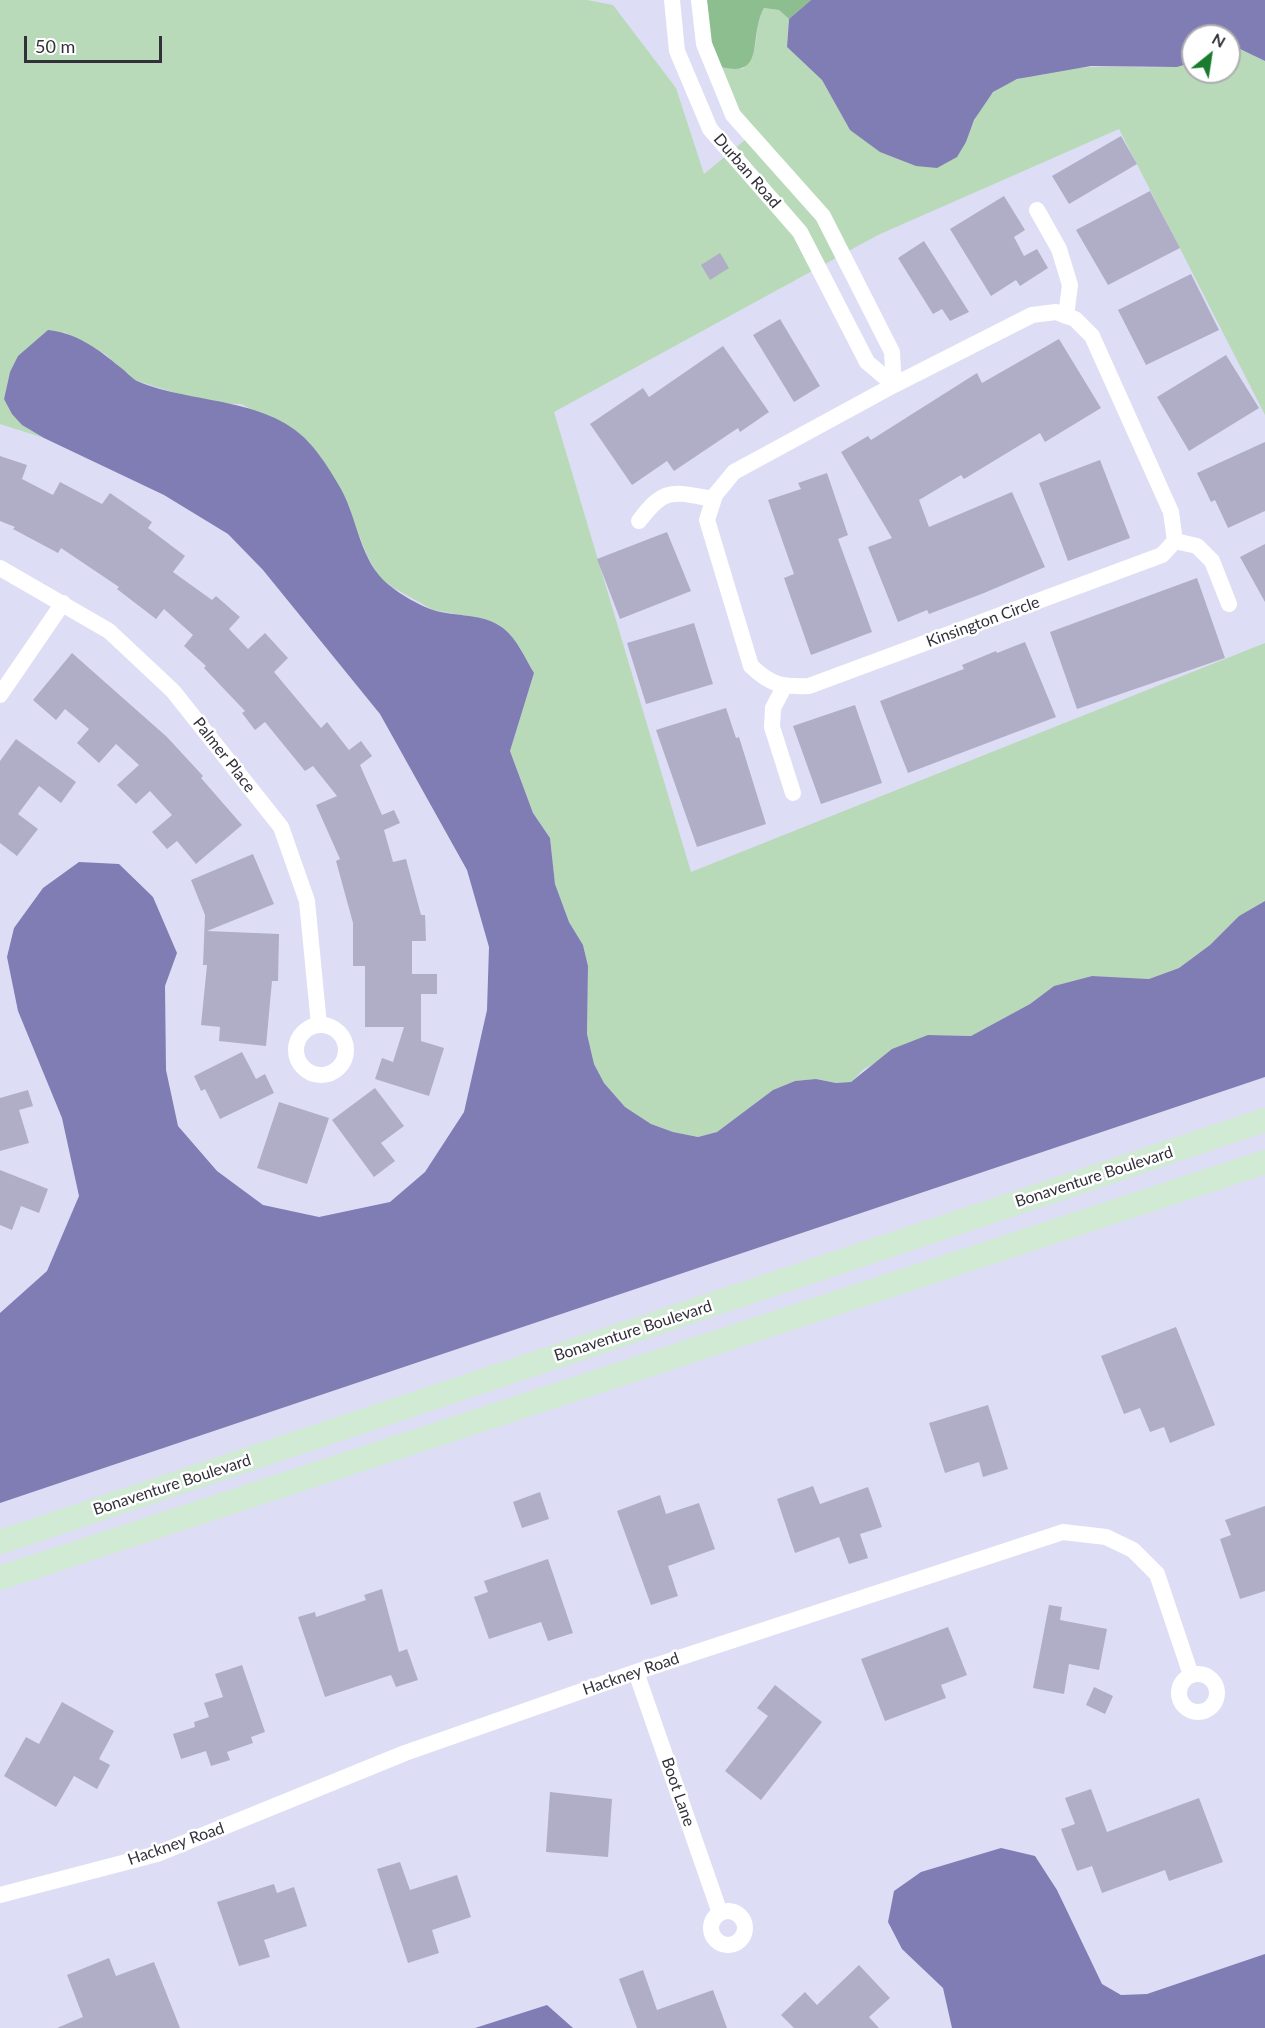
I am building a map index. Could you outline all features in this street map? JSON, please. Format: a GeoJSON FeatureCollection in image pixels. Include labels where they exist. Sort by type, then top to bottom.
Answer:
{"type":"FeatureCollection","features":[{"type":"Feature","properties":{"kind":"main road","name":"Bonaventure Boulevard"},"geometry":{"type":"LineString","coordinates":[[0,1542],[1265,1120]]}},
{"type":"Feature","properties":{"kind":"main road","name":"Bonaventure Boulevard"},"geometry":{"type":"LineString","coordinates":[[0,1578],[1265,1162]]}},
{"type":"Feature","properties":{"kind":"street","name":"Durban Road"},"geometry":{"type":"LineString","coordinates":[[672,0],[677,51],[710,129],[800,232],[867,362],[894,385]]}},
{"type":"Feature","properties":{"kind":"street","name":"Durban Road"},"geometry":{"type":"LineString","coordinates":[[699,0],[704,44],[733,115],[823,216],[892,352],[894,385]]}},
{"type":"Feature","properties":{"kind":"street"},"geometry":{"type":"LineString","coordinates":[[1037,210],[1059,249],[1070,285],[1066,316]]}},
{"type":"Feature","properties":{"kind":"street"},"geometry":{"type":"LineString","coordinates":[[793,793],[772,727],[773,708],[784,687],[765,679],[751,666],[706,520],[713,500],[734,472],[894,385],[1032,315],[1056,312],[1074,319],[1092,336],[1171,512],[1175,541],[1197,546],[1212,561],[1229,604]]}},
{"type":"Feature","properties":{"kind":"street"},"geometry":{"type":"LineString","coordinates":[[851,331],[875,319]]}},
{"type":"Feature","properties":{"kind":"street"},"geometry":{"type":"LineString","coordinates":[[639,521],[654,500],[670,493],[713,500]]}},
{"type":"Feature","properties":{"kind":"street","name":"Kinsington Circle"},"geometry":{"type":"LineString","coordinates":[[784,687],[809,687],[1162,555],[1175,541]]}},
{"type":"Feature","properties":{"kind":"street","name":"Palmer Place"},"geometry":{"type":"LineString","coordinates":[[0,568],[109,631],[173,691],[281,827],[307,901],[319,1025]]}},
{"type":"Feature","properties":{"kind":"street"},"geometry":{"type":"LineString","coordinates":[[0,695],[63,603]]}},
{"type":"Feature","properties":{"kind":"street","name":"Hackney Road"},"geometry":{"type":"LineString","coordinates":[[0,1895],[157,1854],[405,1753],[636,1672],[1063,1532],[1106,1537],[1133,1550],[1157,1574],[1191,1676]]}},
{"type":"Feature","properties":{"kind":"street","name":"Boot Lane"},"geometry":{"type":"LineString","coordinates":[[636,1672],[720,1913]]}},
{"type":"Feature","properties":{"kind":"green space"},"geometry":{"type":"Polygon","coordinates":[[[0,0],[587,0],[613,5],[676,88],[704,174],[751,135],[712,64],[743,69],[753,52],[760,16],[764,8],[779,10],[789,19],[787,47],[822,80],[850,130],[966,142],[985,101],[995,91],[1025,77],[1078,68],[1181,65],[1181,84],[1241,84],[1241,49],[1265,61],[1265,415],[1119,129],[878,235],[554,412],[691,872],[1265,643],[1265,901],[1239,916],[1210,945],[1179,968],[1149,979],[1092,976],[1054,986],[1030,1004],[971,1036],[928,1035],[864,1069],[851,1082],[836,1083],[816,1079],[795,1081],[773,1090],[717,1132],[698,1137],[673,1132],[651,1124],[625,1107],[604,1083],[594,1064],[587,1034],[588,966],[583,945],[569,922],[555,884],[550,838],[533,813],[510,751],[534,673],[520,648],[503,628],[484,619],[433,610],[379,577],[367,555],[341,490],[313,447],[297,432],[241,404],[221,404],[134,380],[105,354],[64,332],[10,372],[4,398],[22,425],[44,438],[0,424],[0,0]]]}},
{"type":"Feature","properties":{"kind":"green space"},"geometry":{"type":"Polygon","coordinates":[[[699,0],[811,0],[789,19],[779,10],[764,8],[749,63],[742,68],[730,69],[712,64],[699,0]]]}},
{"type":"Feature","properties":{"kind":"shaded area"},"geometry":{"type":"Polygon","coordinates":[[[811,0],[1265,0],[1265,61],[1241,49],[1241,24],[1181,24],[1181,66],[1091,66],[1017,79],[993,92],[974,120],[966,142],[957,157],[937,168],[916,166],[880,152],[850,130],[822,80],[787,47],[789,19],[811,0]]]}},
{"type":"Feature","properties":{"kind":"shaded area"},"geometry":{"type":"Polygon","coordinates":[[[48,330],[78,338],[87,343],[137,381],[159,389],[254,410],[296,431],[313,447],[335,478],[347,501],[366,553],[379,576],[399,592],[422,605],[433,610],[487,620],[503,628],[512,638],[534,673],[510,751],[533,813],[550,838],[555,884],[569,922],[583,945],[588,966],[587,1034],[594,1064],[604,1083],[625,1107],[651,1124],[673,1132],[698,1137],[717,1132],[773,1090],[795,1081],[816,1079],[836,1083],[851,1082],[892,1049],[928,1035],[971,1036],[1030,1004],[1054,986],[1092,976],[1149,979],[1179,968],[1210,945],[1239,916],[1265,901],[1265,1077],[0,1503],[0,1313],[47,1271],[79,1196],[62,1118],[18,1011],[7,957],[14,928],[43,888],[79,862],[119,864],[153,897],[177,953],[165,986],[166,1070],[178,1126],[217,1171],[263,1205],[319,1217],[390,1202],[425,1172],[464,1112],[487,1010],[489,947],[467,870],[380,714],[263,570],[228,534],[164,495],[44,438],[22,425],[12,414],[4,399],[10,372],[18,356],[48,330]]]}},
{"type":"Feature","properties":{"kind":"shaded area"},"geometry":{"type":"Polygon","coordinates":[[[1001,1848],[1035,1856],[1057,1890],[1102,1984],[1121,1995],[1147,1994],[1265,1954],[1265,2028],[952,2028],[943,1988],[902,1949],[888,1922],[894,1891],[921,1872],[1001,1848]]]}},
{"type":"Feature","properties":{"kind":"shaded area"},"geometry":{"type":"Polygon","coordinates":[[[547,2005],[573,2028],[475,2028],[547,2005]]]}},
{"type":"Feature","properties":{"kind":"building"},"geometry":{"type":"Polygon","coordinates":[[[1121,136],[1137,164],[1069,204],[1052,176],[1121,136]]]}},
{"type":"Feature","properties":{"kind":"building"},"geometry":{"type":"Polygon","coordinates":[[[1150,191],[1180,248],[1108,285],[1076,230],[1150,191]]]}},
{"type":"Feature","properties":{"kind":"building"},"geometry":{"type":"Polygon","coordinates":[[[1004,196],[1025,230],[1014,237],[1024,256],[1037,249],[1048,268],[1020,286],[1016,280],[991,296],[950,229],[1004,196]]]}},
{"type":"Feature","properties":{"kind":"building"},"geometry":{"type":"Polygon","coordinates":[[[924,241],[969,312],[950,321],[942,309],[933,314],[898,258],[924,241]]]}},
{"type":"Feature","properties":{"kind":"building"},"geometry":{"type":"Polygon","coordinates":[[[720,253],[729,268],[710,280],[701,265],[720,253]]]}},
{"type":"Feature","properties":{"kind":"building"},"geometry":{"type":"Polygon","coordinates":[[[1191,274],[1219,330],[1146,365],[1118,310],[1191,274]]]}},
{"type":"Feature","properties":{"kind":"building"},"geometry":{"type":"Polygon","coordinates":[[[780,319],[820,386],[794,402],[753,335],[780,319]]]}},
{"type":"Feature","properties":{"kind":"building"},"geometry":{"type":"Polygon","coordinates":[[[1059,339],[1101,408],[1045,442],[1040,433],[964,479],[961,475],[919,500],[929,527],[1012,492],[1045,567],[929,614],[927,610],[898,622],[868,547],[892,538],[841,452],[868,436],[871,440],[977,373],[982,383],[1059,339]]]}},
{"type":"Feature","properties":{"kind":"building"},"geometry":{"type":"Polygon","coordinates":[[[723,346],[769,412],[740,432],[738,428],[674,471],[667,461],[632,485],[590,424],[643,388],[649,397],[723,346]]]}},
{"type":"Feature","properties":{"kind":"building"},"geometry":{"type":"Polygon","coordinates":[[[1226,355],[1259,408],[1189,451],[1157,397],[1226,355]]]}},
{"type":"Feature","properties":{"kind":"building"},"geometry":{"type":"Polygon","coordinates":[[[1265,442],[1265,511],[1228,528],[1215,500],[1211,502],[1197,473],[1265,442]]]}},
{"type":"Feature","properties":{"kind":"building"},"geometry":{"type":"Polygon","coordinates":[[[0,456],[27,465],[22,479],[53,495],[60,482],[102,504],[110,493],[152,522],[148,528],[185,556],[173,572],[212,600],[216,596],[240,617],[229,629],[248,649],[265,633],[288,658],[274,672],[321,728],[327,722],[349,750],[361,741],[372,756],[360,765],[382,815],[394,810],[400,823],[384,830],[393,862],[406,859],[421,915],[425,915],[426,941],[412,941],[412,974],[437,974],[437,994],[421,994],[421,1041],[444,1048],[429,1096],[375,1079],[382,1058],[393,1062],[404,1027],[365,1027],[365,966],[353,966],[353,923],[336,861],[340,859],[316,805],[337,796],[313,766],[305,771],[265,722],[255,730],[242,713],[245,711],[204,668],[206,666],[184,646],[193,635],[164,609],[156,619],[117,589],[119,587],[61,548],[58,553],[13,529],[15,527],[0,521],[0,456]]]}},
{"type":"Feature","properties":{"kind":"building"},"geometry":{"type":"Polygon","coordinates":[[[1100,460],[1130,538],[1068,561],[1039,483],[1100,460]]]}},
{"type":"Feature","properties":{"kind":"building"},"geometry":{"type":"Polygon","coordinates":[[[827,473],[848,535],[838,539],[872,632],[811,655],[784,578],[794,574],[768,500],[801,489],[798,483],[827,473]]]}},
{"type":"Feature","properties":{"kind":"building"},"geometry":{"type":"Polygon","coordinates":[[[667,532],[691,591],[620,619],[597,559],[667,532]]]}},
{"type":"Feature","properties":{"kind":"building"},"geometry":{"type":"Polygon","coordinates":[[[1265,544],[1265,602],[1240,557],[1265,544]]]}},
{"type":"Feature","properties":{"kind":"building"},"geometry":{"type":"Polygon","coordinates":[[[1197,578],[1225,658],[1077,709],[1050,632],[1197,578]]]}},
{"type":"Feature","properties":{"kind":"building"},"geometry":{"type":"Polygon","coordinates":[[[694,623],[713,684],[646,704],[627,643],[694,623]]]}},
{"type":"Feature","properties":{"kind":"building"},"geometry":{"type":"Polygon","coordinates":[[[1025,642],[1056,717],[908,773],[880,701],[964,669],[962,665],[996,651],[997,653],[1025,642]]]}},
{"type":"Feature","properties":{"kind":"building"},"geometry":{"type":"Polygon","coordinates":[[[72,653],[167,737],[203,776],[201,778],[242,825],[196,864],[177,841],[167,849],[152,832],[172,815],[150,791],[136,804],[117,785],[139,765],[116,744],[99,763],[77,743],[89,729],[65,709],[56,720],[33,700],[72,653]]]}},
{"type":"Feature","properties":{"kind":"building"},"geometry":{"type":"Polygon","coordinates":[[[855,705],[882,783],[821,804],[793,726],[855,705]]]}},
{"type":"Feature","properties":{"kind":"building"},"geometry":{"type":"Polygon","coordinates":[[[726,708],[736,738],[739,737],[766,824],[697,847],[656,730],[726,708]]]}},
{"type":"Feature","properties":{"kind":"building"},"geometry":{"type":"Polygon","coordinates":[[[16,739],[76,782],[61,803],[39,786],[18,814],[38,829],[17,856],[0,843],[0,761],[16,739]]]}},
{"type":"Feature","properties":{"kind":"building"},"geometry":{"type":"Polygon","coordinates":[[[253,854],[274,904],[207,931],[279,934],[278,981],[272,981],[266,1046],[219,1041],[220,1027],[201,1025],[207,965],[203,965],[205,915],[191,880],[253,854]]]}},
{"type":"Feature","properties":{"kind":"building"},"geometry":{"type":"Polygon","coordinates":[[[242,1052],[256,1079],[265,1074],[274,1093],[220,1119],[205,1089],[201,1091],[194,1076],[242,1052]]]}},
{"type":"Feature","properties":{"kind":"building"},"geometry":{"type":"Polygon","coordinates":[[[375,1088],[404,1126],[381,1143],[395,1161],[374,1177],[332,1120],[375,1088]]]}},
{"type":"Feature","properties":{"kind":"building"},"geometry":{"type":"Polygon","coordinates":[[[28,1090],[33,1106],[19,1110],[29,1143],[0,1151],[0,1098],[28,1090]]]}},
{"type":"Feature","properties":{"kind":"building"},"geometry":{"type":"Polygon","coordinates":[[[279,1102],[329,1118],[307,1184],[257,1168],[279,1102]]]}},
{"type":"Feature","properties":{"kind":"building"},"geometry":{"type":"Polygon","coordinates":[[[0,1170],[48,1189],[39,1213],[21,1206],[12,1230],[0,1225],[0,1170]]]}},
{"type":"Feature","properties":{"kind":"building"},"geometry":{"type":"Polygon","coordinates":[[[1176,1327],[1215,1425],[1170,1443],[1164,1427],[1150,1432],[1140,1408],[1124,1414],[1101,1356],[1176,1327]]]}},
{"type":"Feature","properties":{"kind":"building"},"geometry":{"type":"Polygon","coordinates":[[[988,1405],[1008,1469],[983,1477],[979,1462],[945,1473],[929,1423],[988,1405]]]}},
{"type":"Feature","properties":{"kind":"building"},"geometry":{"type":"Polygon","coordinates":[[[813,1486],[820,1504],[868,1487],[882,1527],[860,1534],[868,1558],[849,1564],[839,1537],[795,1553],[777,1499],[813,1486]]]}},
{"type":"Feature","properties":{"kind":"building"},"geometry":{"type":"Polygon","coordinates":[[[540,1492],[549,1519],[522,1528],[513,1502],[540,1492]]]}},
{"type":"Feature","properties":{"kind":"building"},"geometry":{"type":"Polygon","coordinates":[[[660,1495],[666,1514],[699,1503],[715,1549],[668,1566],[678,1596],[651,1605],[617,1511],[660,1495]]]}},
{"type":"Feature","properties":{"kind":"building"},"geometry":{"type":"Polygon","coordinates":[[[1265,1506],[1265,1591],[1240,1599],[1220,1539],[1231,1535],[1225,1520],[1265,1506]]]}},
{"type":"Feature","properties":{"kind":"building"},"geometry":{"type":"Polygon","coordinates":[[[548,1559],[573,1633],[548,1641],[541,1622],[489,1639],[474,1597],[488,1592],[484,1581],[548,1559]]]}},
{"type":"Feature","properties":{"kind":"building"},"geometry":{"type":"Polygon","coordinates":[[[382,1589],[399,1652],[407,1649],[418,1680],[396,1687],[391,1675],[325,1697],[298,1617],[315,1612],[316,1617],[366,1600],[364,1595],[382,1589]]]}},
{"type":"Feature","properties":{"kind":"building"},"geometry":{"type":"Polygon","coordinates":[[[1049,1605],[1062,1607],[1060,1620],[1107,1629],[1099,1670],[1069,1664],[1064,1694],[1033,1688],[1049,1605]]]}},
{"type":"Feature","properties":{"kind":"building"},"geometry":{"type":"Polygon","coordinates":[[[948,1627],[967,1675],[941,1685],[946,1698],[885,1721],[861,1659],[948,1627]]]}},
{"type":"Feature","properties":{"kind":"building"},"geometry":{"type":"Polygon","coordinates":[[[242,1665],[265,1732],[251,1737],[253,1743],[227,1752],[230,1760],[211,1766],[206,1751],[181,1759],[173,1734],[195,1727],[194,1722],[209,1717],[204,1703],[223,1697],[215,1674],[242,1665]]]}},
{"type":"Feature","properties":{"kind":"building"},"geometry":{"type":"Polygon","coordinates":[[[775,1685],[822,1722],[761,1800],[725,1771],[768,1716],[757,1708],[775,1685]]]}},
{"type":"Feature","properties":{"kind":"building"},"geometry":{"type":"Polygon","coordinates":[[[1094,1687],[1113,1696],[1105,1714],[1086,1705],[1094,1687]]]}},
{"type":"Feature","properties":{"kind":"building"},"geometry":{"type":"Polygon","coordinates":[[[62,1702],[114,1731],[99,1759],[110,1765],[97,1789],[74,1776],[56,1807],[4,1776],[26,1737],[39,1744],[62,1702]]]}},
{"type":"Feature","properties":{"kind":"building"},"geometry":{"type":"Polygon","coordinates":[[[1091,1789],[1107,1832],[1199,1798],[1223,1862],[1169,1881],[1165,1870],[1102,1893],[1092,1866],[1077,1871],[1061,1829],[1075,1824],[1065,1798],[1091,1789]]]}},
{"type":"Feature","properties":{"kind":"building"},"geometry":{"type":"Polygon","coordinates":[[[550,1792],[612,1799],[608,1857],[546,1852],[550,1792]]]}},
{"type":"Feature","properties":{"kind":"building"},"geometry":{"type":"Polygon","coordinates":[[[400,1862],[410,1890],[457,1875],[471,1917],[432,1930],[439,1953],[408,1963],[377,1869],[400,1862]]]}},
{"type":"Feature","properties":{"kind":"building"},"geometry":{"type":"Polygon","coordinates":[[[274,1884],[277,1893],[294,1887],[307,1926],[264,1940],[270,1957],[239,1966],[217,1902],[274,1884]]]}},
{"type":"Feature","properties":{"kind":"building"},"geometry":{"type":"Polygon","coordinates":[[[109,1958],[116,1976],[154,1962],[180,2028],[57,2028],[83,2017],[67,1975],[109,1958]]]}},
{"type":"Feature","properties":{"kind":"building"},"geometry":{"type":"Polygon","coordinates":[[[859,1965],[890,1998],[869,2017],[879,2028],[794,2028],[781,2015],[805,1992],[817,2005],[859,1965]]]}},
{"type":"Feature","properties":{"kind":"building"},"geometry":{"type":"Polygon","coordinates":[[[643,1970],[657,2010],[713,1990],[727,2028],[637,2028],[619,1979],[643,1970]]]}}]}
